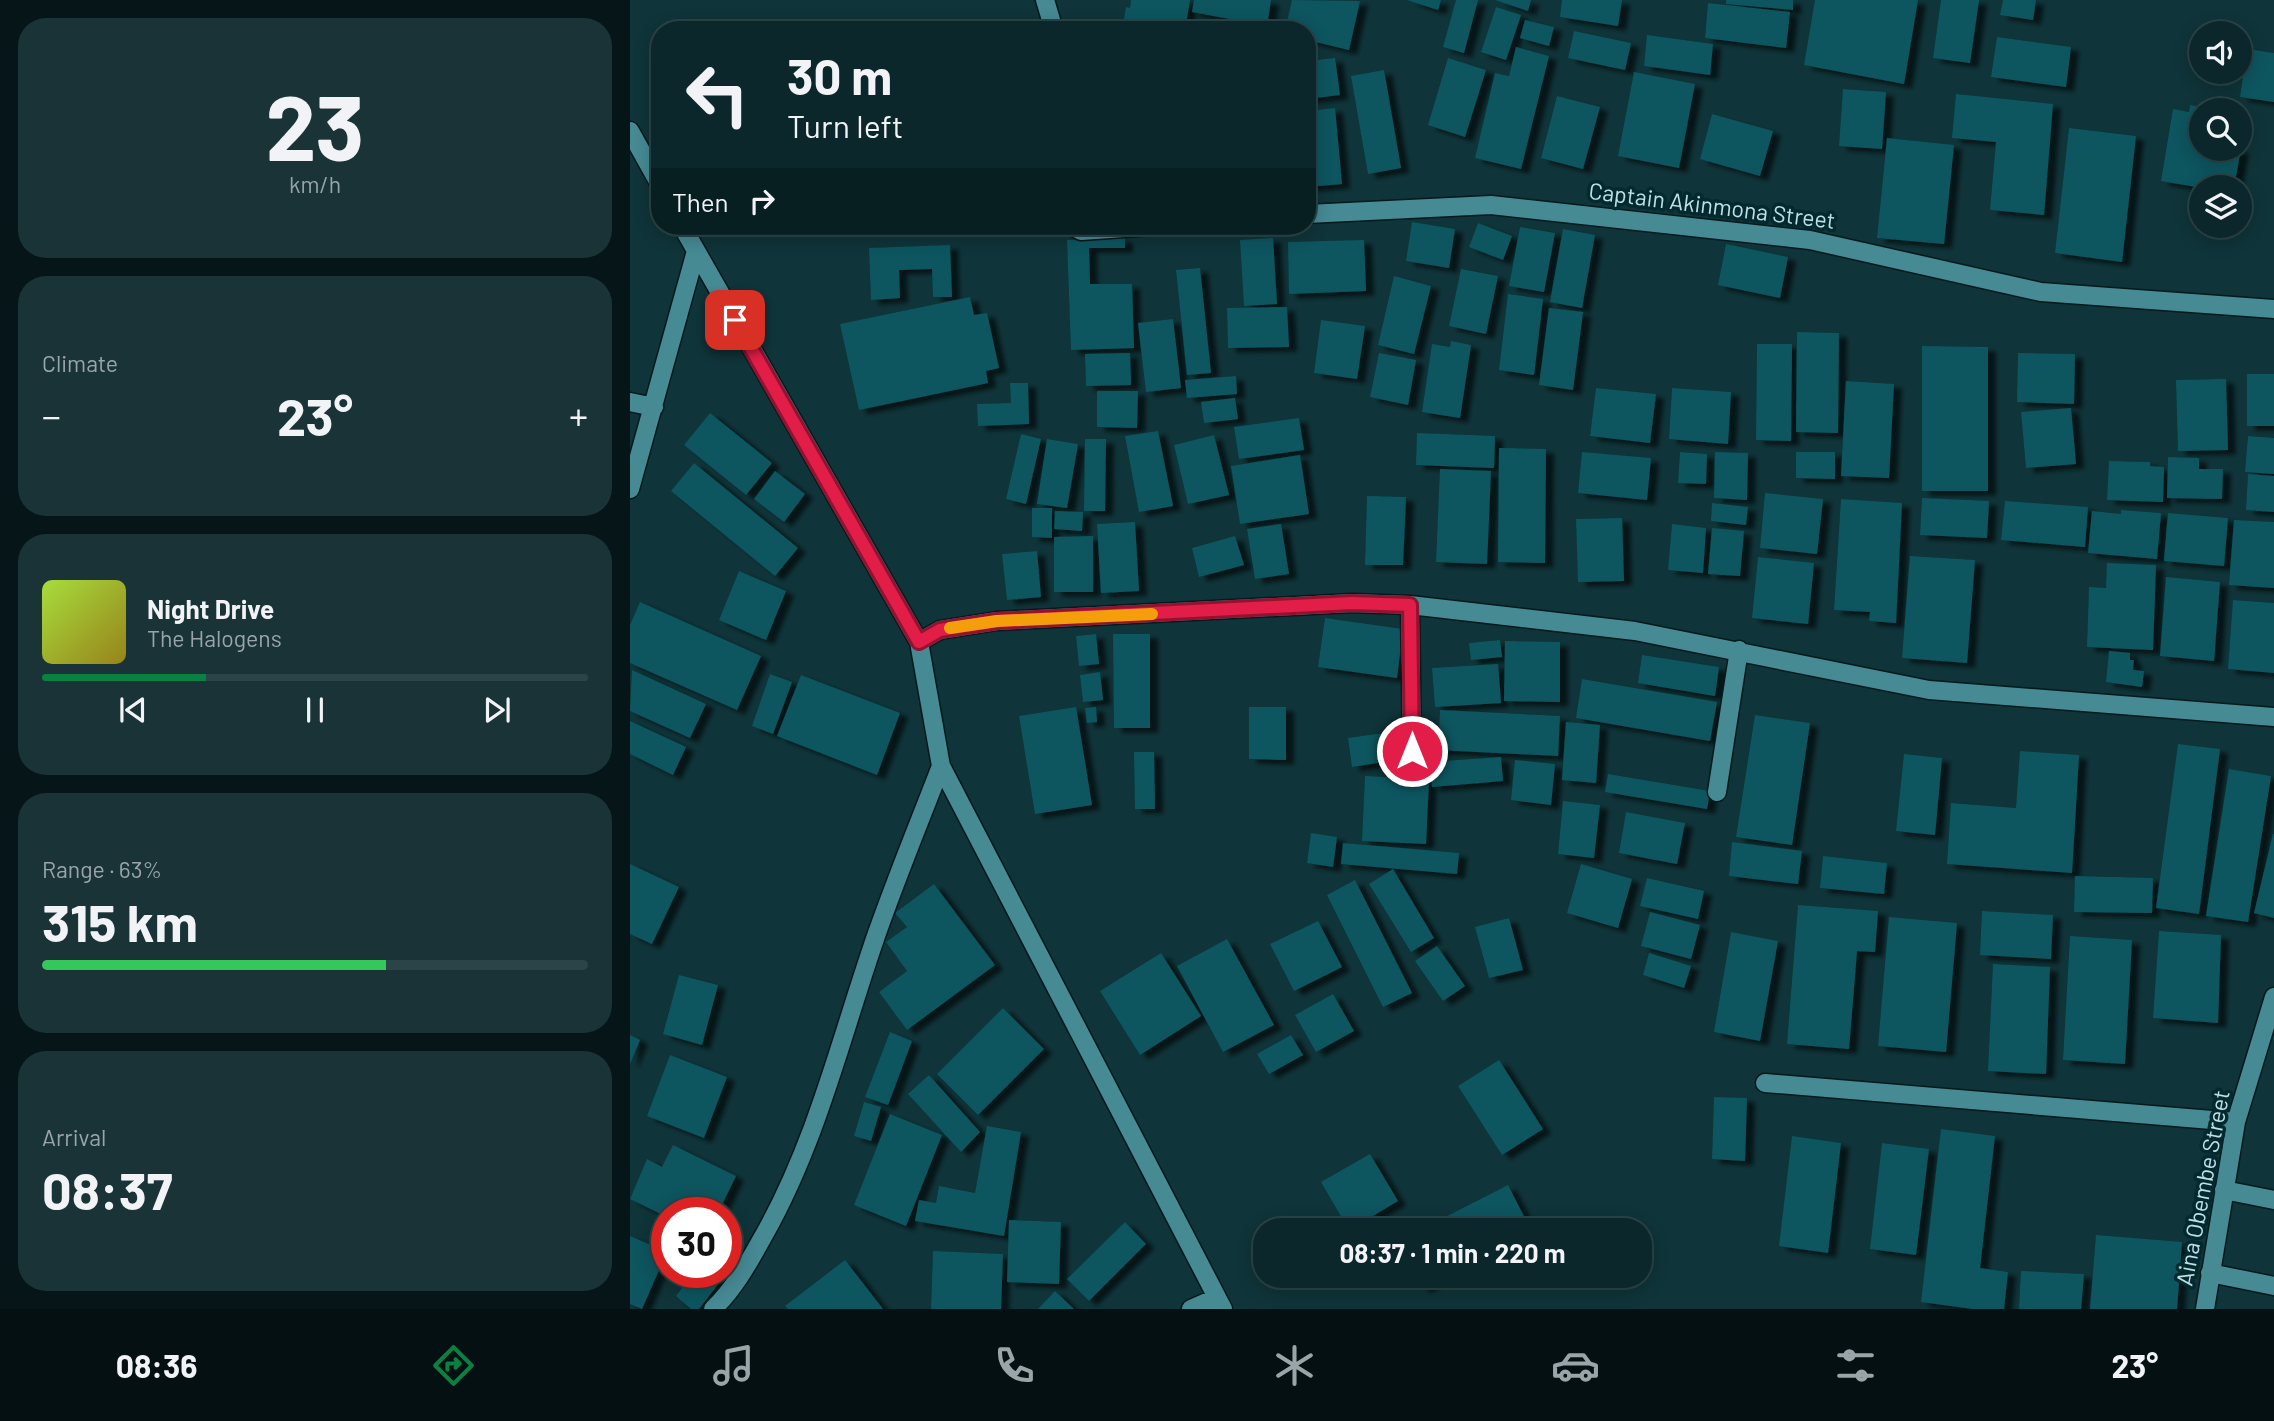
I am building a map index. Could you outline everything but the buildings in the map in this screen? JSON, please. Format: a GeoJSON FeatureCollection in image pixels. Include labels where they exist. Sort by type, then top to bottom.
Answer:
{"type":"FeatureCollection","features":[{"type":"Feature","properties":{"kind":"street"},"geometry":{"type":"LineString","coordinates":[[1045,0],[1051,21]]}},
{"type":"Feature","properties":{"kind":"street"},"geometry":{"type":"LineString","coordinates":[[630,131],[651,169]]}},
{"type":"Feature","properties":{"kind":"street","name":"Captain Akinmona Street"},"geometry":{"type":"LineString","coordinates":[[1316,214],[1491,205],[1810,240],[2041,292],[2274,309]]}},
{"type":"Feature","properties":{"kind":"street"},"geometry":{"type":"LineString","coordinates":[[687,235],[919,642],[941,766],[1220,1304],[1192,1309]]}},
{"type":"Feature","properties":{"kind":"street"},"geometry":{"type":"LineString","coordinates":[[630,489],[696,251]]}},
{"type":"Feature","properties":{"kind":"street"},"geometry":{"type":"LineString","coordinates":[[630,402],[654,407]]}},
{"type":"Feature","properties":{"kind":"street"},"geometry":{"type":"LineString","coordinates":[[919,642],[940,630],[997,621],[1352,603],[1410,605],[1635,631],[1929,690],[2274,717]]}},
{"type":"Feature","properties":{"kind":"street"},"geometry":{"type":"LineString","coordinates":[[1410,605],[1412,751]]}},
{"type":"Feature","properties":{"kind":"street"},"geometry":{"type":"LineString","coordinates":[[1717,792],[1738,650]]}},
{"type":"Feature","properties":{"kind":"street"},"geometry":{"type":"LineString","coordinates":[[713,1309],[728,1294],[747,1265],[781,1205],[803,1153],[819,1114],[876,935],[941,766]]}},
{"type":"Feature","properties":{"kind":"street","name":"Aina Obembe Street"},"geometry":{"type":"LineString","coordinates":[[2205,1309],[2236,1122],[2274,997]]}},
{"type":"Feature","properties":{"kind":"street"},"geometry":{"type":"LineString","coordinates":[[1765,1083],[2236,1122]]}},
{"type":"Feature","properties":{"kind":"street"},"geometry":{"type":"LineString","coordinates":[[2224,1191],[2274,1200]]}},
{"type":"Feature","properties":{"kind":"street"},"geometry":{"type":"LineString","coordinates":[[2210,1273],[2274,1286]]}},
{"type":"Feature","properties":{"kind":"slow traffic"},"geometry":{"type":"LineString","coordinates":[[950,628],[997,621],[1152,614]]}},
{"type":"Feature","properties":{"kind":"route"},"geometry":{"type":"LineString","coordinates":[[735,320],[919,642],[940,630],[997,621],[1352,603],[1410,605],[1412,751]]}}]}
